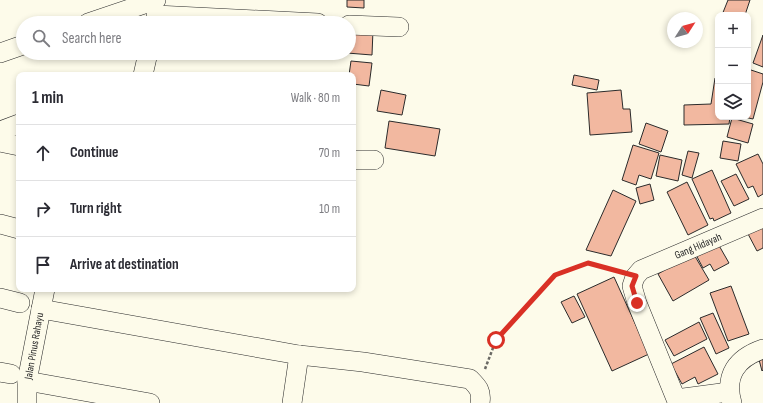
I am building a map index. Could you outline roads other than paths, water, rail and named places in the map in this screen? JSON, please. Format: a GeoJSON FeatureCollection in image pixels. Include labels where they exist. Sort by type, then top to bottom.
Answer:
{"type":"FeatureCollection","features":[{"type":"Feature","properties":{"kind":"street"},"geometry":{"type":"LineString","coordinates":[[125,16],[157,10],[231,16]]}},
{"type":"Feature","properties":{"kind":"street"},"geometry":{"type":"LineString","coordinates":[[356,25],[399,27]]}},
{"type":"Feature","properties":{"kind":"street"},"geometry":{"type":"LineString","coordinates":[[0,53],[16,47]]}},
{"type":"Feature","properties":{"kind":"street"},"geometry":{"type":"LineString","coordinates":[[144,72],[146,60]]}},
{"type":"Feature","properties":{"kind":"street"},"geometry":{"type":"LineString","coordinates":[[0,131],[16,125]]}},
{"type":"Feature","properties":{"kind":"street"},"geometry":{"type":"LineString","coordinates":[[0,142],[16,145]]}},
{"type":"Feature","properties":{"kind":"street"},"geometry":{"type":"LineString","coordinates":[[356,160],[374,160]]}},
{"type":"Feature","properties":{"kind":"street","name":"Gang Hidayah"},"geometry":{"type":"LineString","coordinates":[[730,398],[676,399],[637,303],[632,286],[636,276],[641,270],[763,218]]}},
{"type":"Feature","properties":{"kind":"street"},"geometry":{"type":"LineString","coordinates":[[0,224],[16,228]]}},
{"type":"Feature","properties":{"kind":"street","name":"Jalan Pinus Rahayu"},"geometry":{"type":"LineString","coordinates":[[26,403],[13,375],[41,309],[44,292]]}},
{"type":"Feature","properties":{"kind":"street"},"geometry":{"type":"LineString","coordinates":[[0,298],[20,302]]}},
{"type":"Feature","properties":{"kind":"street"},"geometry":{"type":"LineString","coordinates":[[41,309],[299,355],[363,362],[470,379],[479,395]]}},
{"type":"Feature","properties":{"kind":"street"},"geometry":{"type":"LineString","coordinates":[[730,398],[732,373],[739,362],[753,353],[763,349]]}},
{"type":"Feature","properties":{"kind":"street"},"geometry":{"type":"LineString","coordinates":[[292,403],[299,355]]}},
{"type":"Feature","properties":{"kind":"street"},"geometry":{"type":"LineString","coordinates":[[13,375],[150,403]]}}]}
